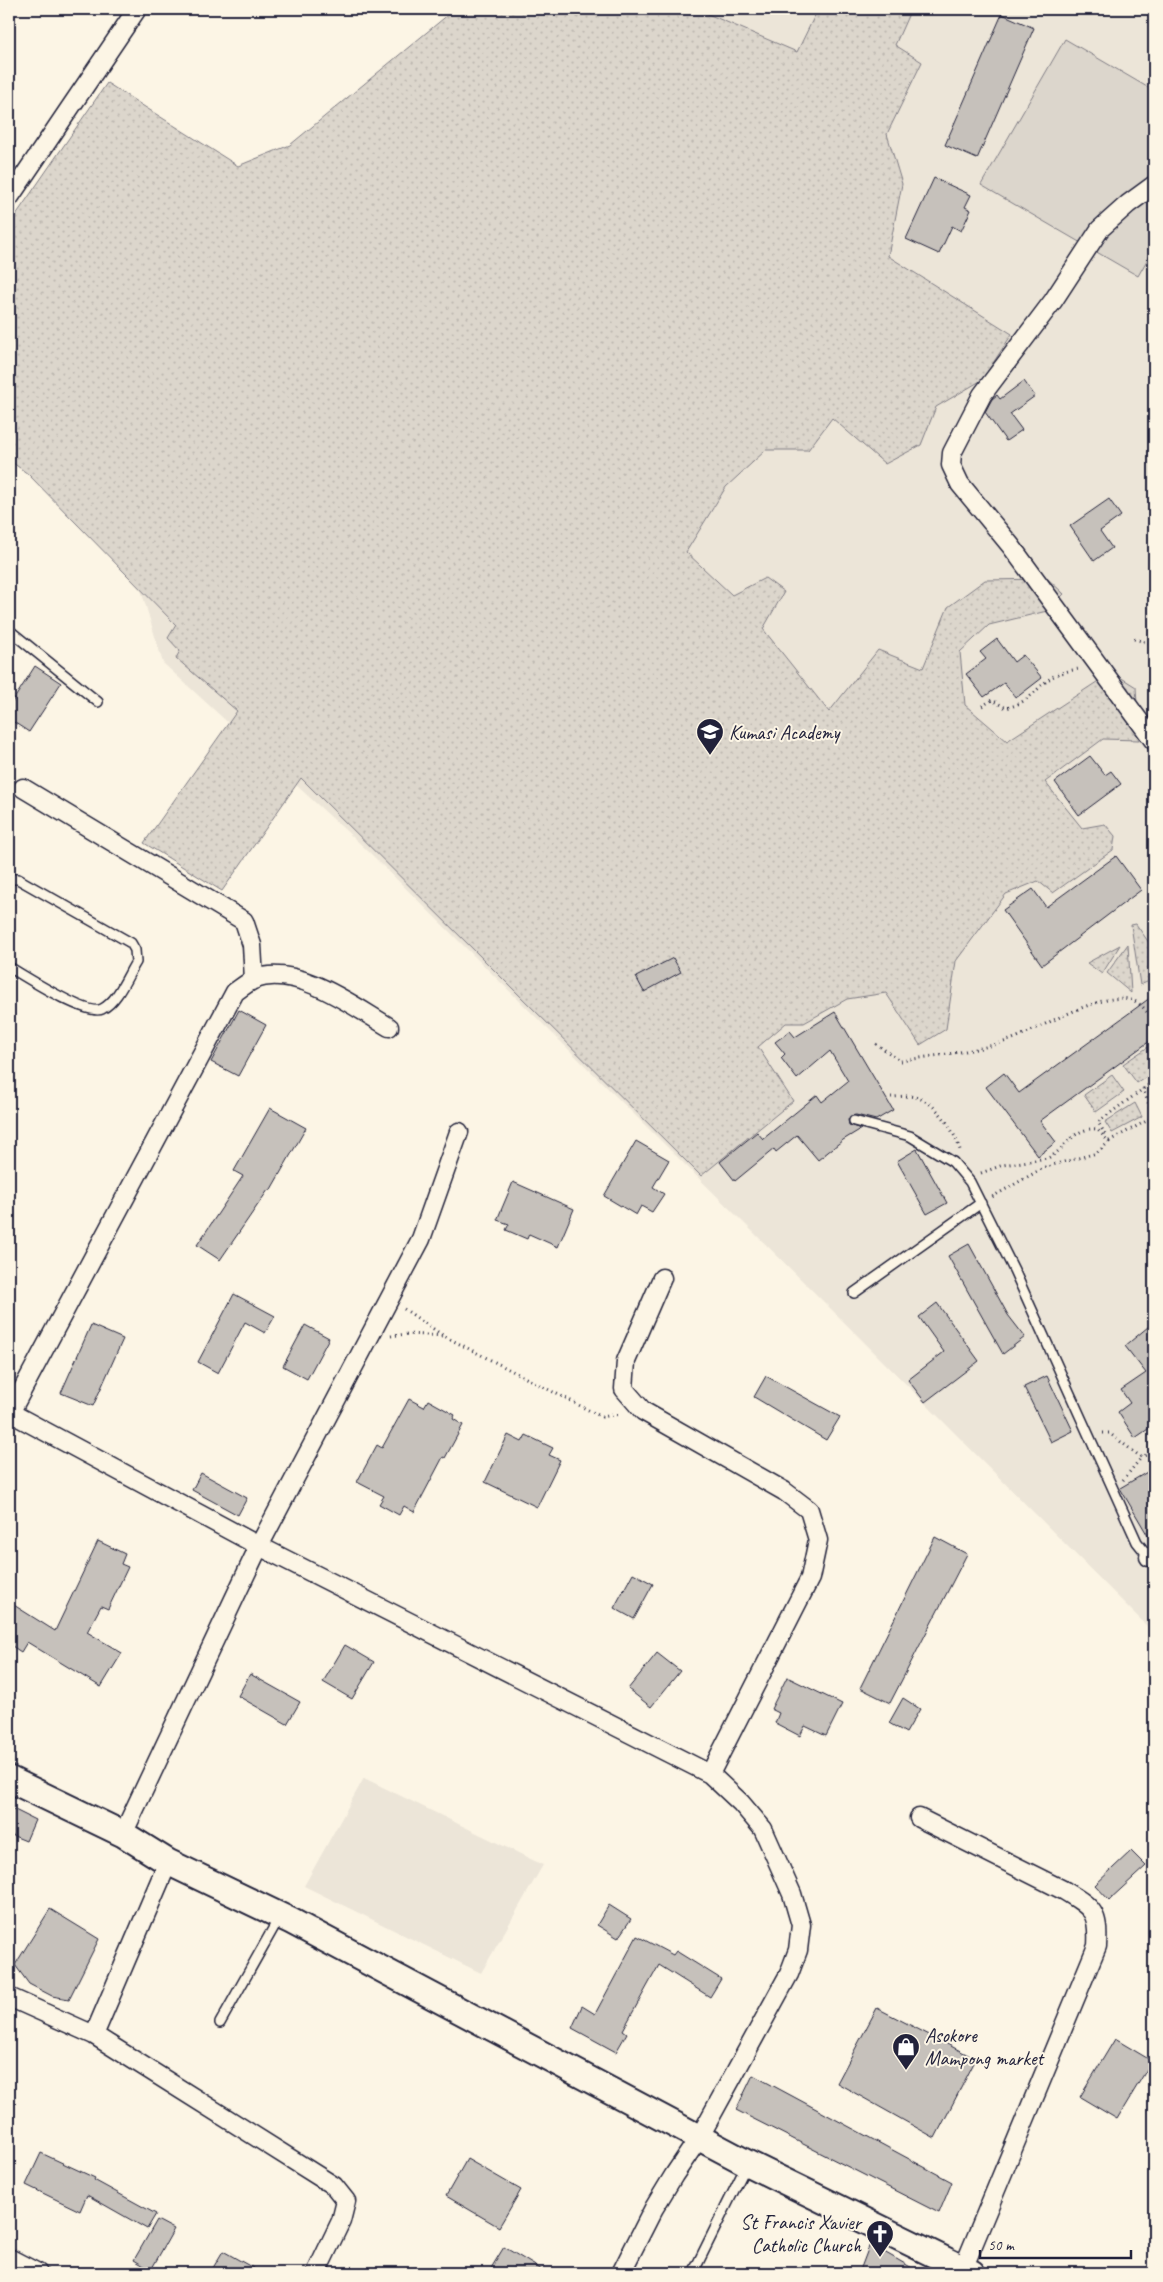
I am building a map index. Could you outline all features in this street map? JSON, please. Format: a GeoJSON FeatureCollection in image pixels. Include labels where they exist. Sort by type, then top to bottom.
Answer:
{"type":"FeatureCollection","features":[{"type":"Feature","properties":{"kind":"street"},"geometry":{"type":"LineString","coordinates":[[9,198],[137,9]]}},
{"type":"Feature","properties":{"kind":"street"},"geometry":{"type":"LineString","coordinates":[[1154,185],[1128,204],[1100,229],[1053,301],[982,395],[952,453],[952,465],[960,484],[1010,546],[1154,740]]}},
{"type":"Feature","properties":{"kind":"street"},"geometry":{"type":"LineString","coordinates":[[23,788],[244,921],[252,945],[254,980]]}},
{"type":"Feature","properties":{"kind":"street"},"geometry":{"type":"LineString","coordinates":[[389,1027],[323,989],[305,982],[273,976],[254,980],[236,992],[9,1412],[258,1546],[710,1774],[741,1803],[763,1829],[792,1894],[801,1925],[798,1950],[788,1974],[699,2138],[654,2208],[621,2273]]}},
{"type":"Feature","properties":{"kind":"street"},"geometry":{"type":"LineString","coordinates":[[123,1834],[258,1546],[421,1240],[460,1132]]}},
{"type":"Feature","properties":{"kind":"street"},"geometry":{"type":"LineString","coordinates":[[662,1278],[626,1361],[624,1389],[643,1411],[784,1491],[809,1510],[818,1540],[810,1578],[710,1774]]}},
{"type":"Feature","properties":{"kind":"street"},"geometry":{"type":"LineString","coordinates":[[9,1779],[123,1834],[168,1862],[280,1916],[747,2163],[968,2271],[1097,1946],[1098,1923],[1086,1904],[1065,1891],[919,1818]]}},
{"type":"Feature","properties":{"kind":"street"},"geometry":{"type":"LineString","coordinates":[[94,2035],[168,1862]]}},
{"type":"Feature","properties":{"kind":"street"},"geometry":{"type":"LineString","coordinates":[[9,1997],[94,2035],[334,2186],[346,2202],[342,2221],[316,2273]]}},
{"type":"Feature","properties":{"kind":"street"},"geometry":{"type":"LineString","coordinates":[[9,2258],[38,2273]]}},
{"type":"Feature","properties":{"kind":"lane"},"geometry":{"type":"LineString","coordinates":[[9,630],[98,702]]}},
{"type":"Feature","properties":{"kind":"lane"},"geometry":{"type":"LineString","coordinates":[[9,879],[18,880],[131,943],[136,956],[136,962],[113,1000],[98,1011],[92,1011],[66,999],[9,967]]}},
{"type":"Feature","properties":{"kind":"lane"},"geometry":{"type":"LineString","coordinates":[[854,1121],[910,1136],[953,1162],[969,1178],[1090,1435],[1137,1542],[1152,1557]]}},
{"type":"Feature","properties":{"kind":"lane"},"geometry":{"type":"LineString","coordinates":[[854,1293],[981,1203]]}},
{"type":"Feature","properties":{"kind":"lane"},"geometry":{"type":"LineString","coordinates":[[220,2023],[280,1916]]}},
{"type":"Feature","properties":{"kind":"lane"},"geometry":{"type":"LineString","coordinates":[[693,2273],[747,2163]]}},
{"type":"Feature","properties":{"kind":"path"},"geometry":{"type":"LineString","coordinates":[[1134,639],[1149,643],[1154,650]]}},
{"type":"Feature","properties":{"kind":"path"},"geometry":{"type":"LineString","coordinates":[[982,706],[992,700],[1006,708],[1014,706],[1034,694],[1053,677],[1076,669],[1100,667]]}},
{"type":"Feature","properties":{"kind":"path"},"geometry":{"type":"LineString","coordinates":[[876,1044],[901,1061],[968,1050],[1007,1040],[1046,1022],[1103,1001],[1128,999],[1137,1002],[1154,1022]]}},
{"type":"Feature","properties":{"kind":"path"},"geometry":{"type":"LineString","coordinates":[[1109,1142],[1098,1122],[1154,1081]]}},
{"type":"Feature","properties":{"kind":"path"},"geometry":{"type":"LineString","coordinates":[[981,1203],[1023,1182],[1045,1167],[1097,1153],[1109,1142],[1154,1117],[1143,1088]]}},
{"type":"Feature","properties":{"kind":"path"},"geometry":{"type":"LineString","coordinates":[[890,1097],[916,1097],[937,1108],[958,1141],[969,1178],[1003,1165],[1048,1158],[1074,1136],[1085,1130],[1097,1129],[1109,1142]]}},
{"type":"Feature","properties":{"kind":"path"},"geometry":{"type":"LineString","coordinates":[[388,1299],[444,1336],[602,1416],[643,1411]]}},
{"type":"Feature","properties":{"kind":"path"},"geometry":{"type":"LineString","coordinates":[[367,1339],[407,1334],[444,1336]]}},
{"type":"Feature","properties":{"kind":"path"},"geometry":{"type":"LineString","coordinates":[[1090,1435],[1108,1433],[1141,1458]]}},
{"type":"Feature","properties":{"kind":"path"},"geometry":{"type":"LineString","coordinates":[[1114,1493],[1141,1458],[1154,1452]]}},
{"type":"Feature","properties":{"kind":"shaded area","name":"Kumasi Academy"},"geometry":{"type":"Polygon","coordinates":[[[455,9],[696,9],[797,52],[818,9],[911,9],[895,45],[922,62],[887,134],[902,184],[888,256],[1012,334],[982,380],[936,407],[921,445],[885,464],[832,418],[808,450],[766,450],[726,487],[686,552],[732,595],[765,578],[784,592],[763,629],[829,712],[878,650],[923,668],[948,607],[985,580],[1048,579],[1064,594],[1047,611],[989,625],[960,652],[965,705],[1007,741],[1112,672],[1136,687],[1139,740],[1103,739],[1045,782],[1082,828],[1105,824],[1115,836],[1113,850],[1053,893],[1038,881],[1006,894],[956,961],[946,1029],[920,1045],[886,993],[847,999],[804,1023],[786,1023],[758,1047],[793,1101],[701,1176],[301,778],[222,891],[144,843],[237,711],[176,658],[180,651],[168,638],[176,625],[28,474],[9,460],[9,225],[107,83],[238,166],[290,145],[455,9]]]}},
{"type":"Feature","properties":{"kind":"shaded area","name":"Kumasi Academy"},"geometry":{"type":"Polygon","coordinates":[[[458,9],[1154,9],[1154,1633],[829,1307],[367,850],[163,663],[138,580],[458,9]]]}},
{"type":"Feature","properties":{"kind":"shaded area"},"geometry":{"type":"Polygon","coordinates":[[[1065,39],[1154,91],[1154,248],[1138,276],[981,185],[1065,39]]]}},
{"type":"Feature","properties":{"kind":"shaded area"},"geometry":{"type":"Polygon","coordinates":[[[1136,924],[1154,950],[1154,979],[1140,985],[1131,925],[1136,924]]]}},
{"type":"Feature","properties":{"kind":"shaded area"},"geometry":{"type":"Polygon","coordinates":[[[1128,944],[1131,993],[1107,973],[1128,944]]]}},
{"type":"Feature","properties":{"kind":"shaded area"},"geometry":{"type":"Polygon","coordinates":[[[1120,945],[1102,974],[1087,963],[1120,945]]]}},
{"type":"Feature","properties":{"kind":"shaded area"},"geometry":{"type":"Polygon","coordinates":[[[1154,1043],[1154,1072],[1137,1083],[1123,1064],[1154,1043]]]}},
{"type":"Feature","properties":{"kind":"shaded area"},"geometry":{"type":"Polygon","coordinates":[[[1112,1075],[1124,1092],[1096,1112],[1084,1095],[1112,1075]]]}},
{"type":"Feature","properties":{"kind":"shaded area"},"geometry":{"type":"Polygon","coordinates":[[[1135,1103],[1142,1117],[1112,1133],[1105,1122],[1135,1103]]]}},
{"type":"Feature","properties":{"kind":"shaded area"},"geometry":{"type":"Polygon","coordinates":[[[364,1778],[543,1865],[481,1973],[304,1886],[364,1778]]]}},
{"type":"Feature","properties":{"kind":"building"},"geometry":{"type":"Polygon","coordinates":[[[1002,14],[1034,28],[977,159],[945,145],[1002,14]]]}},
{"type":"Feature","properties":{"kind":"building"},"geometry":{"type":"Polygon","coordinates":[[[934,178],[971,195],[965,207],[971,210],[961,231],[952,226],[939,254],[906,239],[934,178]]]}},
{"type":"Feature","properties":{"kind":"building"},"geometry":{"type":"Polygon","coordinates":[[[1024,381],[1035,396],[1010,414],[1022,430],[1006,441],[985,412],[992,399],[997,395],[1000,399],[1024,381]]]}},
{"type":"Feature","properties":{"kind":"building"},"geometry":{"type":"Polygon","coordinates":[[[1109,499],[1121,516],[1100,531],[1112,548],[1094,561],[1070,526],[1109,499]]]}},
{"type":"Feature","properties":{"kind":"building"},"geometry":{"type":"Polygon","coordinates":[[[997,639],[1014,662],[1023,655],[1042,678],[1016,698],[1004,683],[984,697],[966,674],[986,659],[980,652],[997,639]]]}},
{"type":"Feature","properties":{"kind":"building"},"geometry":{"type":"Polygon","coordinates":[[[35,666],[61,683],[29,732],[9,719],[9,707],[35,666]]]}},
{"type":"Feature","properties":{"kind":"building"},"geometry":{"type":"Polygon","coordinates":[[[1090,756],[1105,775],[1111,771],[1121,784],[1079,815],[1055,782],[1090,756]]]}},
{"type":"Feature","properties":{"kind":"building"},"geometry":{"type":"Polygon","coordinates":[[[1116,856],[1141,890],[1042,965],[1003,910],[1033,889],[1046,907],[1116,856]]]}},
{"type":"Feature","properties":{"kind":"building"},"geometry":{"type":"Polygon","coordinates":[[[673,958],[681,972],[644,992],[636,977],[673,958]]]}},
{"type":"Feature","properties":{"kind":"building"},"geometry":{"type":"Polygon","coordinates":[[[1154,995],[1154,1038],[1040,1121],[1056,1142],[1038,1156],[986,1087],[1004,1073],[1019,1093],[1154,995]]]}},
{"type":"Feature","properties":{"kind":"building"},"geometry":{"type":"Polygon","coordinates":[[[239,1010],[266,1025],[238,1076],[211,1062],[239,1010]]]}},
{"type":"Feature","properties":{"kind":"building"},"geometry":{"type":"Polygon","coordinates":[[[835,1012],[893,1110],[876,1120],[856,1115],[850,1116],[848,1120],[849,1125],[861,1129],[843,1140],[818,1160],[797,1135],[776,1152],[774,1149],[735,1181],[720,1162],[757,1132],[763,1139],[817,1095],[822,1102],[848,1081],[830,1051],[797,1079],[781,1058],[785,1054],[775,1042],[790,1031],[795,1037],[835,1012]]]}},
{"type":"Feature","properties":{"kind":"building"},"geometry":{"type":"Polygon","coordinates":[[[270,1108],[306,1128],[270,1191],[268,1190],[220,1260],[197,1245],[243,1176],[234,1171],[270,1108]]]}},
{"type":"Feature","properties":{"kind":"building"},"geometry":{"type":"Polygon","coordinates":[[[636,1141],[669,1160],[653,1187],[664,1194],[652,1212],[641,1206],[636,1215],[604,1196],[636,1141]]]}},
{"type":"Feature","properties":{"kind":"building"},"geometry":{"type":"Polygon","coordinates":[[[917,1149],[947,1203],[927,1214],[897,1161],[917,1149]]]}},
{"type":"Feature","properties":{"kind":"building"},"geometry":{"type":"Polygon","coordinates":[[[513,1182],[574,1209],[558,1247],[529,1234],[527,1239],[506,1230],[509,1224],[497,1220],[513,1182]]]}},
{"type":"Feature","properties":{"kind":"building"},"geometry":{"type":"Polygon","coordinates":[[[969,1244],[1008,1315],[1025,1337],[1003,1354],[948,1256],[969,1244]]]}},
{"type":"Feature","properties":{"kind":"building"},"geometry":{"type":"Polygon","coordinates":[[[234,1294],[275,1316],[265,1333],[245,1322],[218,1373],[198,1362],[234,1294]]]}},
{"type":"Feature","properties":{"kind":"building"},"geometry":{"type":"Polygon","coordinates":[[[937,1303],[979,1361],[925,1402],[908,1380],[944,1352],[919,1317],[937,1303]]]}},
{"type":"Feature","properties":{"kind":"building"},"geometry":{"type":"Polygon","coordinates":[[[1154,1322],[1154,1425],[1135,1438],[1118,1412],[1130,1403],[1121,1390],[1146,1373],[1125,1346],[1154,1322]]]}},
{"type":"Feature","properties":{"kind":"building"},"geometry":{"type":"Polygon","coordinates":[[[91,1325],[123,1339],[93,1406],[61,1393],[91,1325]]]}},
{"type":"Feature","properties":{"kind":"building"},"geometry":{"type":"Polygon","coordinates":[[[305,1325],[329,1338],[307,1379],[283,1366],[305,1325]]]}},
{"type":"Feature","properties":{"kind":"building"},"geometry":{"type":"Polygon","coordinates":[[[766,1376],[840,1417],[826,1440],[754,1397],[766,1376]]]}},
{"type":"Feature","properties":{"kind":"building"},"geometry":{"type":"Polygon","coordinates":[[[1047,1376],[1073,1431],[1051,1442],[1024,1387],[1047,1376]]]}},
{"type":"Feature","properties":{"kind":"building"},"geometry":{"type":"Polygon","coordinates":[[[409,1399],[424,1407],[428,1400],[455,1415],[453,1419],[463,1425],[445,1458],[443,1457],[414,1512],[404,1506],[399,1515],[379,1504],[384,1496],[357,1482],[377,1445],[382,1448],[409,1399]]]}},
{"type":"Feature","properties":{"kind":"building"},"geometry":{"type":"Polygon","coordinates":[[[508,1435],[522,1442],[526,1435],[553,1448],[549,1455],[560,1460],[537,1507],[485,1482],[508,1435]]]}},
{"type":"Feature","properties":{"kind":"building"},"geometry":{"type":"Polygon","coordinates":[[[1154,1468],[1154,1546],[1120,1488],[1154,1468]]]}},
{"type":"Feature","properties":{"kind":"building"},"geometry":{"type":"Polygon","coordinates":[[[201,1473],[247,1498],[238,1515],[192,1490],[201,1473]]]}},
{"type":"Feature","properties":{"kind":"building"},"geometry":{"type":"Polygon","coordinates":[[[935,1537],[967,1554],[890,1703],[860,1688],[935,1537]]]}},
{"type":"Feature","properties":{"kind":"building"},"geometry":{"type":"Polygon","coordinates":[[[98,1541],[125,1554],[121,1564],[128,1567],[108,1609],[101,1606],[87,1632],[122,1653],[101,1687],[27,1642],[21,1652],[9,1644],[9,1602],[55,1631],[98,1541]]]}},
{"type":"Feature","properties":{"kind":"building"},"geometry":{"type":"Polygon","coordinates":[[[633,1573],[653,1584],[634,1619],[614,1608],[633,1573]]]}},
{"type":"Feature","properties":{"kind":"building"},"geometry":{"type":"Polygon","coordinates":[[[345,1645],[374,1662],[352,1699],[323,1682],[345,1645]]]}},
{"type":"Feature","properties":{"kind":"building"},"geometry":{"type":"Polygon","coordinates":[[[657,1653],[680,1671],[651,1707],[628,1689],[657,1653]]]}},
{"type":"Feature","properties":{"kind":"building"},"geometry":{"type":"Polygon","coordinates":[[[250,1674],[300,1702],[287,1724],[238,1696],[250,1674]]]}},
{"type":"Feature","properties":{"kind":"building"},"geometry":{"type":"Polygon","coordinates":[[[787,1677],[842,1704],[826,1736],[805,1726],[800,1736],[775,1723],[779,1713],[771,1709],[787,1677]]]}},
{"type":"Feature","properties":{"kind":"building"},"geometry":{"type":"Polygon","coordinates":[[[903,1698],[920,1709],[906,1733],[889,1723],[903,1698]]]}},
{"type":"Feature","properties":{"kind":"building"},"geometry":{"type":"Polygon","coordinates":[[[9,1807],[35,1820],[26,1841],[9,1834],[9,1807]]]}},
{"type":"Feature","properties":{"kind":"building"},"geometry":{"type":"Polygon","coordinates":[[[1131,1851],[1146,1866],[1109,1900],[1095,1885],[1131,1851]]]}},
{"type":"Feature","properties":{"kind":"building"},"geometry":{"type":"Polygon","coordinates":[[[609,1905],[631,1919],[618,1938],[597,1925],[609,1905]]]}},
{"type":"Feature","properties":{"kind":"building"},"geometry":{"type":"Polygon","coordinates":[[[50,1909],[99,1939],[69,1999],[52,1996],[29,1984],[15,1965],[50,1909]]]}},
{"type":"Feature","properties":{"kind":"building"},"geometry":{"type":"Polygon","coordinates":[[[637,1936],[673,1955],[676,1951],[721,1979],[710,1997],[659,1965],[623,2030],[627,2033],[616,2052],[572,2028],[582,2006],[595,2014],[637,1936]]]}},
{"type":"Feature","properties":{"kind":"building","name":"Asokore Mampong market"},"geometry":{"type":"Polygon","coordinates":[[[877,2008],[976,2059],[935,2138],[837,2083],[877,2008]]]}},
{"type":"Feature","properties":{"kind":"building"},"geometry":{"type":"Polygon","coordinates":[[[1115,2039],[1152,2061],[1117,2119],[1080,2097],[1115,2039]]]}},
{"type":"Feature","properties":{"kind":"building"},"geometry":{"type":"Polygon","coordinates":[[[753,2075],[952,2182],[939,2213],[736,2110],[753,2075]]]}},
{"type":"Feature","properties":{"kind":"building"},"geometry":{"type":"Polygon","coordinates":[[[41,2153],[95,2178],[94,2180],[156,2214],[147,2229],[87,2195],[80,2211],[26,2185],[41,2153]]]}},
{"type":"Feature","properties":{"kind":"building"},"geometry":{"type":"Polygon","coordinates":[[[467,2159],[521,2190],[499,2227],[446,2196],[467,2159]]]}},
{"type":"Feature","properties":{"kind":"building"},"geometry":{"type":"Polygon","coordinates":[[[157,2220],[174,2229],[151,2270],[134,2260],[157,2220]]]}},
{"type":"Feature","properties":{"kind":"building","name":"St Francis Xavier Catholic Church"},"geometry":{"type":"Polygon","coordinates":[[[870,2244],[921,2273],[859,2273],[870,2244]]]}},
{"type":"Feature","properties":{"kind":"building"},"geometry":{"type":"Polygon","coordinates":[[[504,2247],[547,2273],[488,2273],[504,2247]]]}},
{"type":"Feature","properties":{"kind":"building"},"geometry":{"type":"Polygon","coordinates":[[[223,2251],[262,2273],[210,2273],[223,2251]]]}},
{"type":"Feature","properties":{"kind":"place","name":"Kumasi Academy"},"geometry":{"type":"Point","coordinates":[710,756]}},
{"type":"Feature","properties":{"kind":"place","name":"Asokore Mampong market"},"geometry":{"type":"Point","coordinates":[906,2071]}},
{"type":"Feature","properties":{"kind":"place","name":"St Francis Xavier Catholic Church"},"geometry":{"type":"Point","coordinates":[880,2258]}}]}
